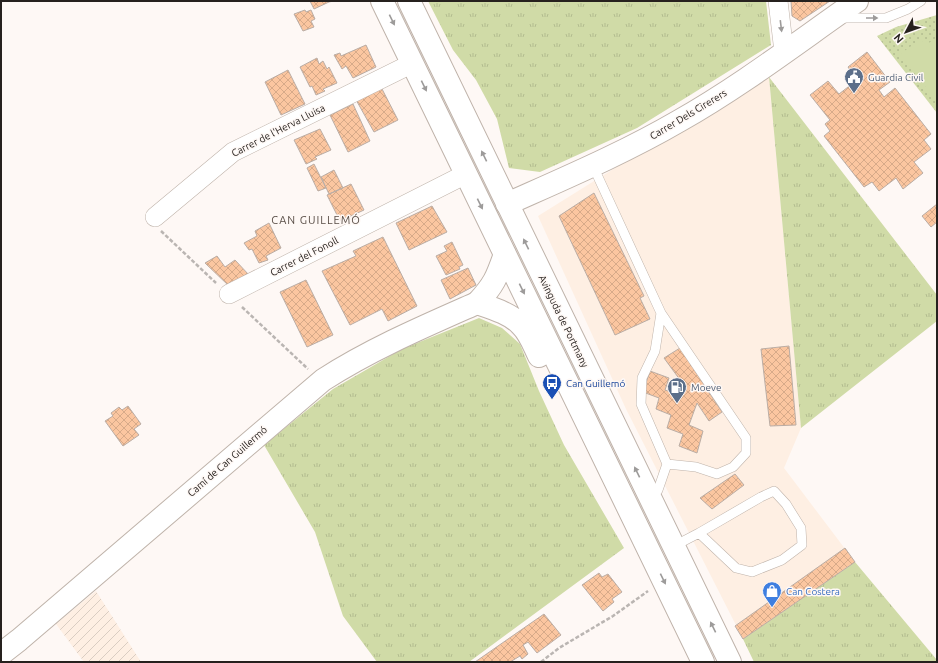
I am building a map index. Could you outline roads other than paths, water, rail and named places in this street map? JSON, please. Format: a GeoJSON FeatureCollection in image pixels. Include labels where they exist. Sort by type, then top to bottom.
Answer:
{"type":"FeatureCollection","features":[{"type":"Feature","properties":{"kind":"main road"},"geometry":{"type":"LineString","coordinates":[[382,1],[703,662]]}},
{"type":"Feature","properties":{"kind":"main road","name":"Avinguda de Portmany"},"geometry":{"type":"LineString","coordinates":[[409,1],[730,662]]}},
{"type":"Feature","properties":{"kind":"main road","name":"Carrer Dels Cirerers"},"geometry":{"type":"LineString","coordinates":[[507,204],[593,166],[679,121],[727,91],[856,1]]}},
{"type":"Feature","properties":{"kind":"main road"},"geometry":{"type":"LineString","coordinates":[[505,254],[496,279],[490,290],[477,303],[490,307],[522,325],[610,498],[646,544]]}},
{"type":"Feature","properties":{"kind":"main road","name":"Camí de Can Guillermó"},"geometry":{"type":"LineString","coordinates":[[1,654],[323,380],[342,368],[414,331],[477,303]]}},
{"type":"Feature","properties":{"kind":"street"},"geometry":{"type":"LineString","coordinates":[[778,1],[784,52]]}},
{"type":"Feature","properties":{"kind":"street","name":"Carrer de l'Herva Lluisa"},"geometry":{"type":"LineString","coordinates":[[155,217],[233,152],[413,63]]}},
{"type":"Feature","properties":{"kind":"street","name":"Carrer del Fonoll"},"geometry":{"type":"LineString","coordinates":[[229,294],[466,174]]}},
{"type":"Feature","properties":{"kind":"lane"},"geometry":{"type":"LineString","coordinates":[[832,18],[886,18],[908,9],[920,1]]}},
{"type":"Feature","properties":{"kind":"lane"},"geometry":{"type":"LineString","coordinates":[[593,166],[661,313],[746,438],[746,453],[733,467],[717,474],[696,467],[667,464]]}},
{"type":"Feature","properties":{"kind":"lane"},"geometry":{"type":"LineString","coordinates":[[650,499],[658,490],[667,464],[641,404],[642,378],[655,351],[661,313]]}},
{"type":"Feature","properties":{"kind":"lane"},"geometry":{"type":"LineString","coordinates":[[674,546],[774,491],[786,504],[802,528],[802,544],[782,560],[752,572],[736,568],[699,533]]}},
{"type":"Feature","properties":{"kind":"place","name":"Guardia Civil"},"geometry":{"type":"Point","coordinates":[854,94]}},
{"type":"Feature","properties":{"kind":"place","name":"Can Guillemó"},"geometry":{"type":"Point","coordinates":[552,400]}},
{"type":"Feature","properties":{"kind":"place","name":"Moeve"},"geometry":{"type":"Point","coordinates":[677,404]}},
{"type":"Feature","properties":{"kind":"place","name":"Can Costera"},"geometry":{"type":"Point","coordinates":[772,608]}},
{"type":"Feature","properties":{"kind":"district","name":"CAN GUILLEMÓ"},"geometry":{"type":"Point","coordinates":[316,220]}}]}
